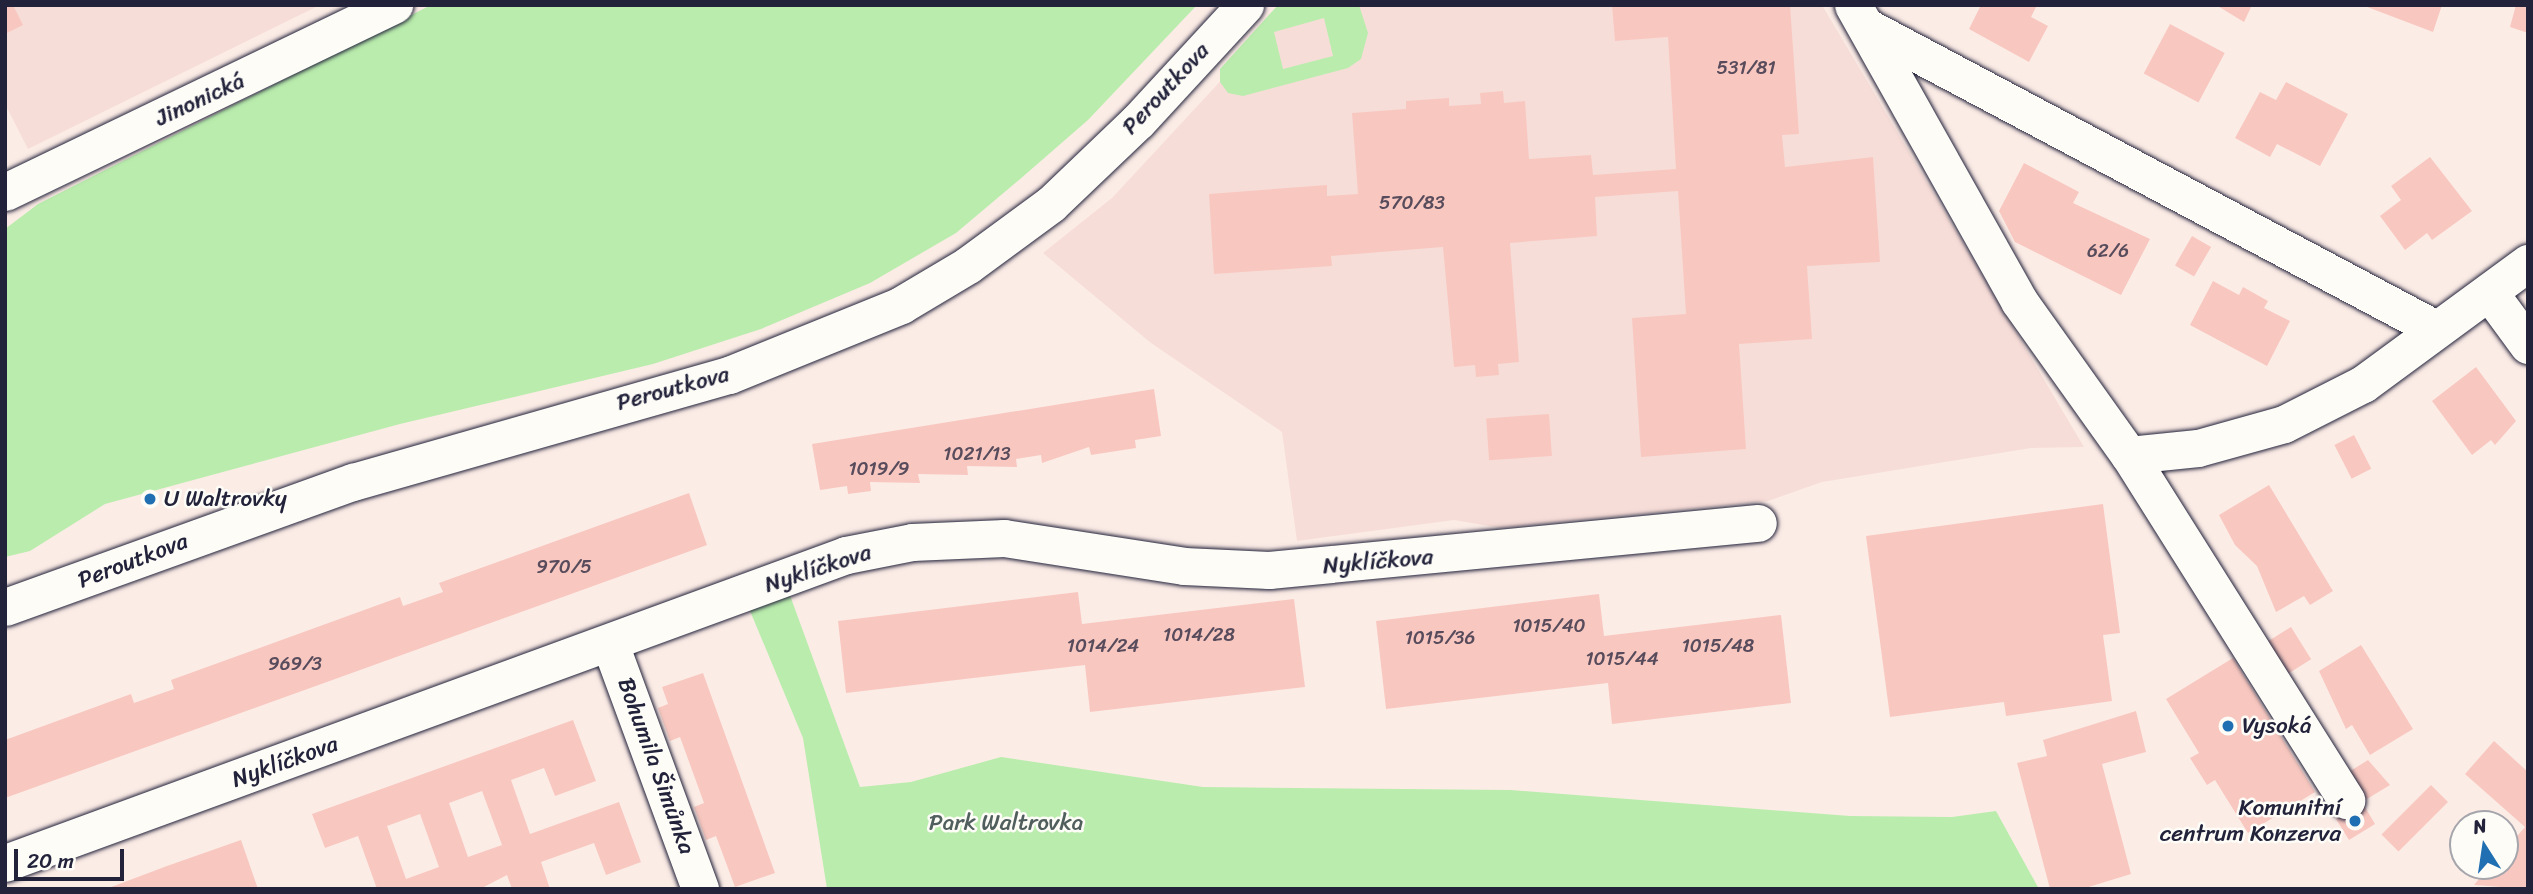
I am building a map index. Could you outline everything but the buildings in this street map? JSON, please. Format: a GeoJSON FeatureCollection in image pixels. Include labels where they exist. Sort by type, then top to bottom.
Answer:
{"type":"FeatureCollection","features":[{"type":"Feature","properties":{"kind":"street","name":"Jinonická"},"geometry":{"type":"LineString","coordinates":[[5,192],[394,5]]}},
{"type":"Feature","properties":{"kind":"street","name":"Peroutkova"},"geometry":{"type":"LineString","coordinates":[[5,607],[353,482],[729,375],[876,317],[968,265],[1051,204],[1138,121],[1245,5]]}},
{"type":"Feature","properties":{"kind":"street"},"geometry":{"type":"LineString","coordinates":[[1860,16],[2436,329]]}},
{"type":"Feature","properties":{"kind":"street"},"geometry":{"type":"LineString","coordinates":[[1860,16],[2019,301],[2129,455],[2346,800]]}},
{"type":"Feature","properties":{"kind":"street"},"geometry":{"type":"LineString","coordinates":[[2129,455],[2198,448],[2284,424],[2363,384],[2528,263]]}},
{"type":"Feature","properties":{"kind":"street"},"geometry":{"type":"LineString","coordinates":[[2489,292],[2528,345]]}},
{"type":"Feature","properties":{"kind":"street","name":"Nyklíčkova"},"geometry":{"type":"LineString","coordinates":[[5,863],[610,644],[846,555],[912,542],[1004,538],[1184,566],[1269,570],[1758,523]]}},
{"type":"Feature","properties":{"kind":"street","name":"Bohumila Šimůnka"},"geometry":{"type":"LineString","coordinates":[[610,644],[700,889]]}},
{"type":"Feature","properties":{"kind":"shaded area"},"geometry":{"type":"Polygon","coordinates":[[[5,5],[320,5],[28,149],[5,104],[5,5]]]}},
{"type":"Feature","properties":{"kind":"shaded area"},"geometry":{"type":"Polygon","coordinates":[[[1291,5],[1822,5],[2084,447],[2031,448],[1822,482],[1768,501],[1500,528],[1454,520],[1297,541],[1282,432],[1151,343],[1043,253],[1112,198],[1291,5]]]}},
{"type":"Feature","properties":{"kind":"green space"},"geometry":{"type":"Polygon","coordinates":[[[431,5],[1197,5],[1088,120],[1019,180],[956,233],[870,283],[761,329],[653,364],[400,424],[105,504],[30,551],[5,557],[5,229],[38,204],[431,5]]]}},
{"type":"Feature","properties":{"kind":"green space"},"geometry":{"type":"Polygon","coordinates":[[[1278,5],[1359,5],[1368,33],[1361,59],[1348,68],[1243,96],[1228,93],[1220,82],[1220,69],[1278,5]],[[1324,18],[1274,32],[1283,69],[1333,56],[1324,18]]]}},
{"type":"Feature","properties":{"kind":"green space","name":"Park Waltrovka"},"geometry":{"type":"Polygon","coordinates":[[[784,579],[860,787],[911,782],[1001,757],[1203,787],[1511,790],[1850,816],[1952,817],[1996,811],[2039,889],[827,889],[803,738],[743,594],[784,579]]]}},
{"type":"Feature","properties":{"kind":"place","name":"U Waltrovky"},"geometry":{"type":"Point","coordinates":[150,499]}},
{"type":"Feature","properties":{"kind":"place","name":"Vysoká"},"geometry":{"type":"Point","coordinates":[2228,726]}},
{"type":"Feature","properties":{"kind":"place","name":"Komunitní centrum Konzerva"},"geometry":{"type":"Point","coordinates":[2355,821]}}]}
